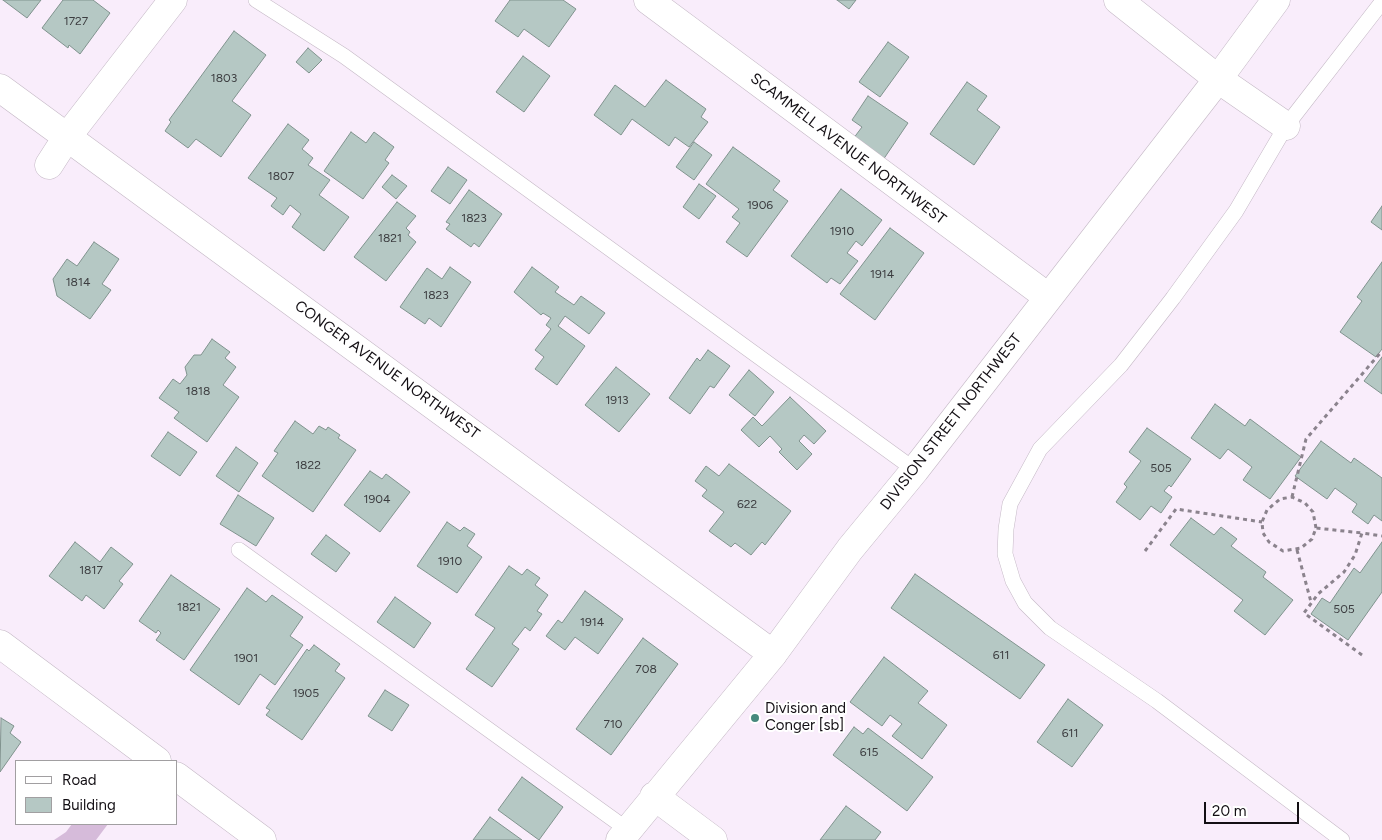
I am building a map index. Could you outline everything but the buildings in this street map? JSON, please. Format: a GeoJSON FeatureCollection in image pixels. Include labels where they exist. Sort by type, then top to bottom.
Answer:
{"type":"FeatureCollection","features":[{"type":"Feature","properties":{"kind":"street"},"geometry":{"type":"LineString","coordinates":[[49,165],[67,137],[173,0]]}},
{"type":"Feature","properties":{"kind":"street","name":"SCAMMELL AVENUE NORTHWEST"},"geometry":{"type":"LineString","coordinates":[[648,0],[1048,297]]}},
{"type":"Feature","properties":{"kind":"street"},"geometry":{"type":"LineString","coordinates":[[1118,0],[1218,79],[1286,126]]}},
{"type":"Feature","properties":{"kind":"street","name":"DIVISION STREET NORTHWEST"},"geometry":{"type":"LineString","coordinates":[[624,835],[654,796],[773,654],[850,549],[915,470],[1218,79],[1276,0]]}},
{"type":"Feature","properties":{"kind":"street","name":"CONGER AVENUE NORTHWEST"},"geometry":{"type":"LineString","coordinates":[[0,88],[773,654]]}},
{"type":"Feature","properties":{"kind":"street"},"geometry":{"type":"LineString","coordinates":[[0,644],[155,760]]}},
{"type":"Feature","properties":{"kind":"street"},"geometry":{"type":"LineString","coordinates":[[178,777],[262,840]]}},
{"type":"Feature","properties":{"kind":"street"},"geometry":{"type":"LineString","coordinates":[[654,796],[714,840]]}},
{"type":"Feature","properties":{"kind":"lane"},"geometry":{"type":"LineString","coordinates":[[256,0],[344,56],[915,470]]}},
{"type":"Feature","properties":{"kind":"lane"},"geometry":{"type":"LineString","coordinates":[[1342,840],[1157,701],[1050,628],[1025,603],[1013,581],[1005,554],[1010,504],[1040,449],[1121,365],[1173,298],[1236,211],[1286,126],[1382,2]]}},
{"type":"Feature","properties":{"kind":"lane"},"geometry":{"type":"LineString","coordinates":[[239,550],[624,835]]}},
{"type":"Feature","properties":{"kind":"path"},"geometry":{"type":"LineString","coordinates":[[1292,498],[1306,438],[1382,351]]}},
{"type":"Feature","properties":{"kind":"path"},"geometry":{"type":"LineString","coordinates":[[1292,498],[1305,502],[1313,512],[1316,528],[1312,539],[1297,550],[1283,551],[1269,542],[1263,533],[1262,522],[1267,510],[1280,499],[1292,498]]}},
{"type":"Feature","properties":{"kind":"path"},"geometry":{"type":"LineString","coordinates":[[1145,551],[1176,509],[1262,522]]}},
{"type":"Feature","properties":{"kind":"path"},"geometry":{"type":"LineString","coordinates":[[1316,528],[1382,536]]}},
{"type":"Feature","properties":{"kind":"path"},"geometry":{"type":"LineString","coordinates":[[1362,533],[1355,555],[1344,572],[1318,594],[1304,613],[1362,655]]}},
{"type":"Feature","properties":{"kind":"path"},"geometry":{"type":"LineString","coordinates":[[1297,550],[1312,603]]}},
{"type":"Feature","properties":{"kind":"shaded area"},"geometry":{"type":"Polygon","coordinates":[[[71,825],[107,825],[96,840],[54,840],[66,832],[71,825]]]}},
{"type":"Feature","properties":{"kind":"place","name":"Division and Conger [sb]"},"geometry":{"type":"Point","coordinates":[755,718]}}]}
